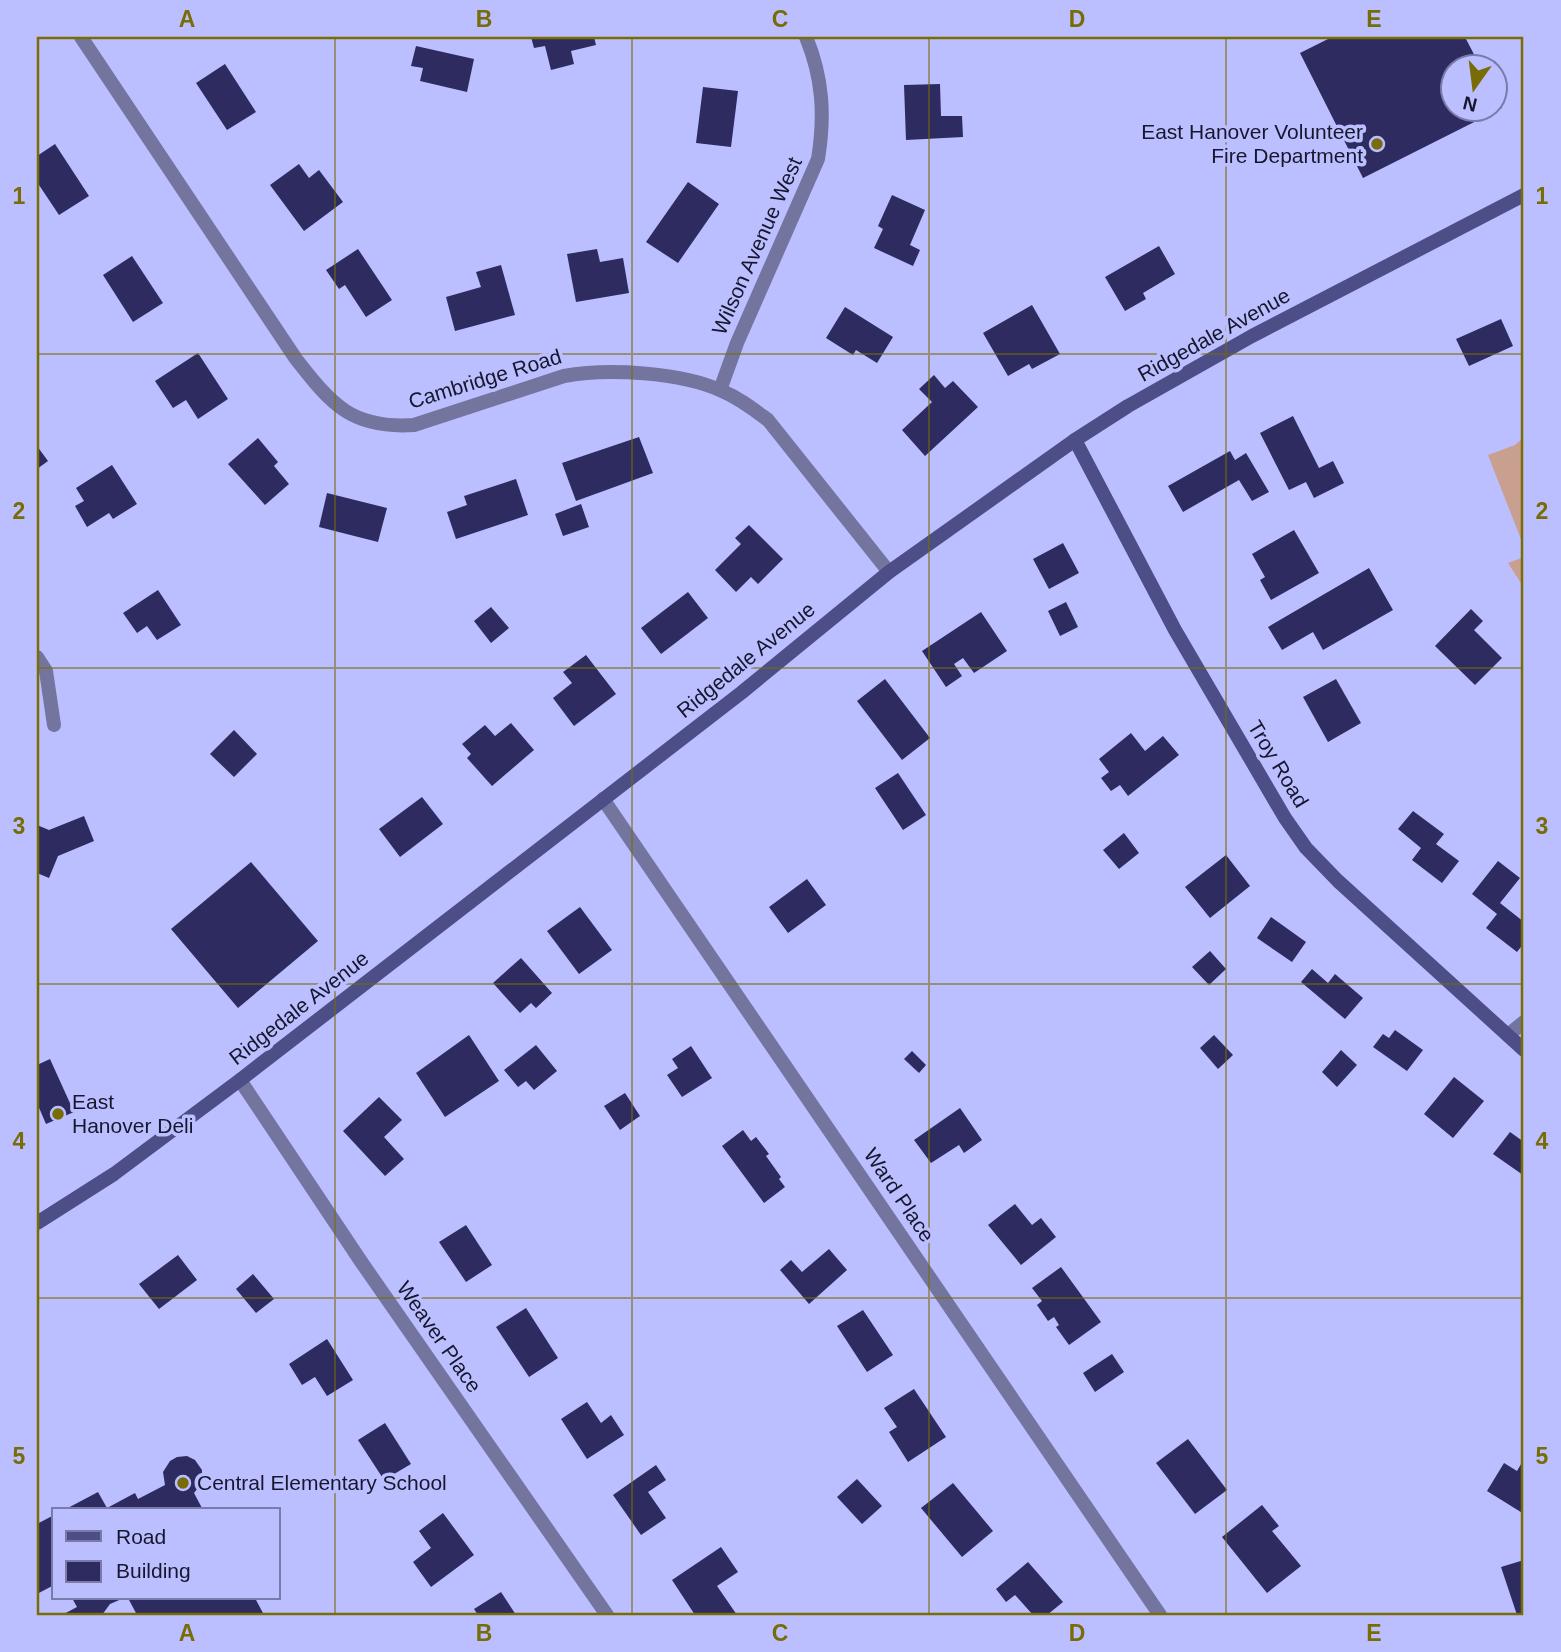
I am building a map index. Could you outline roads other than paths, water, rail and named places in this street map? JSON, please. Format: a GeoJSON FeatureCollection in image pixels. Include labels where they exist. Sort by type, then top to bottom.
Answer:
{"type":"FeatureCollection","features":[{"type":"Feature","properties":{"kind":"main road","name":"Ridgedale Avenue"},"geometry":{"type":"LineString","coordinates":[[37,1223],[114,1174],[240,1080],[741,693],[889,572],[1075,440],[1252,336],[1524,195]]}},
{"type":"Feature","properties":{"kind":"main road","name":"Troy Road"},"geometry":{"type":"LineString","coordinates":[[1075,440],[1175,630],[1279,808],[1306,848],[1338,881],[1524,1050]]}},
{"type":"Feature","properties":{"kind":"street","name":"Cambridge Road"},"geometry":{"type":"LineString","coordinates":[[81,37],[296,359],[340,409],[372,423],[414,425],[564,376],[610,371],[701,383],[743,402],[768,420],[889,572]]}},
{"type":"Feature","properties":{"kind":"street","name":"Wilson Avenue West"},"geometry":{"type":"LineString","coordinates":[[720,390],[737,343],[818,159],[823,127],[823,97],[817,67],[806,37]]}},
{"type":"Feature","properties":{"kind":"street"},"geometry":{"type":"LineString","coordinates":[[37,657],[46,671],[54,725]]}},
{"type":"Feature","properties":{"kind":"street","name":"Ward Place"},"geometry":{"type":"LineString","coordinates":[[603,799],[1160,1615]]}},
{"type":"Feature","properties":{"kind":"street"},"geometry":{"type":"LineString","coordinates":[[1508,1035],[1524,1022]]}},
{"type":"Feature","properties":{"kind":"street","name":"Weaver Place"},"geometry":{"type":"LineString","coordinates":[[240,1080],[362,1263],[607,1615]]}},
{"type":"Feature","properties":{"kind":"place","name":"East Hanover Volunteer Fire Department"},"geometry":{"type":"Point","coordinates":[1377,144]}},
{"type":"Feature","properties":{"kind":"place","name":"East Hanover Deli"},"geometry":{"type":"Point","coordinates":[58,1114]}},
{"type":"Feature","properties":{"kind":"place","name":"Central Elementary School"},"geometry":{"type":"Point","coordinates":[183,1483]}}]}
